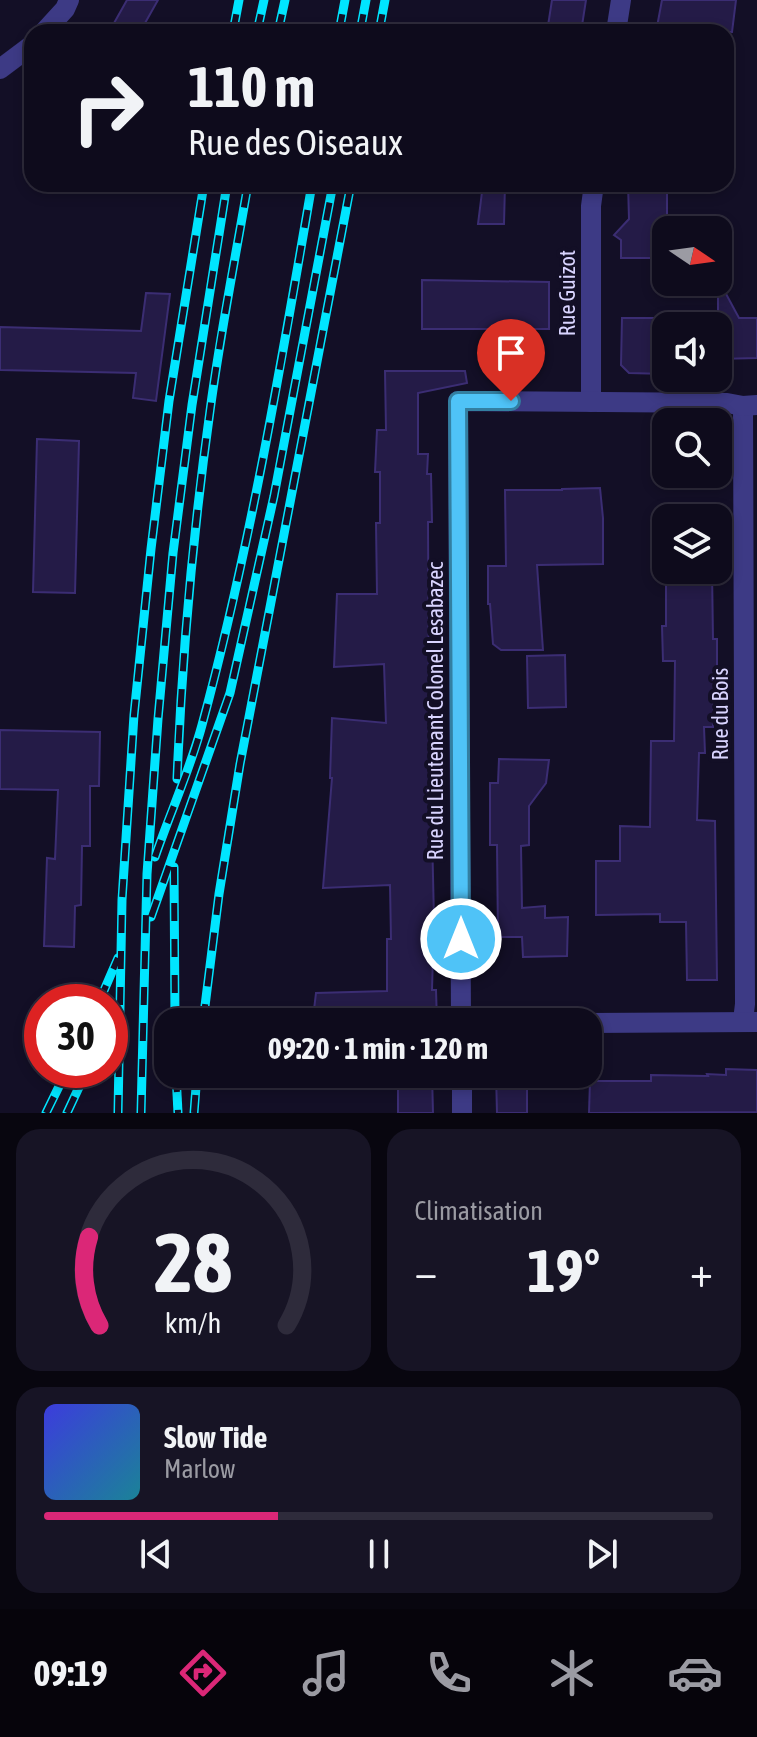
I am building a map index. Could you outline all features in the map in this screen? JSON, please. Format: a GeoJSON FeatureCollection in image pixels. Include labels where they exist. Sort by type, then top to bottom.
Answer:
{"type":"FeatureCollection","features":[{"type":"Feature","properties":{"kind":"street"},"geometry":{"type":"LineString","coordinates":[[51,24],[69,0]]}},
{"type":"Feature","properties":{"kind":"street"},"geometry":{"type":"LineString","coordinates":[[617,24],[621,0]]}},
{"type":"Feature","properties":{"kind":"street"},"geometry":{"type":"LineString","coordinates":[[0,69],[24,51]]}},
{"type":"Feature","properties":{"kind":"street","name":"Rue Guizot"},"geometry":{"type":"LineString","coordinates":[[591,402],[593,192]]}},
{"type":"Feature","properties":{"kind":"street","name":"Rue du Lieutenant Colonel Lesabazec"},"geometry":{"type":"LineString","coordinates":[[461,1008],[458,401],[591,402]]}},
{"type":"Feature","properties":{"kind":"street"},"geometry":{"type":"LineString","coordinates":[[591,402],[750,405]]}},
{"type":"Feature","properties":{"kind":"street","name":"Rue du Bois"},"geometry":{"type":"LineString","coordinates":[[750,405],[745,1004],[750,1022]]}},
{"type":"Feature","properties":{"kind":"street"},"geometry":{"type":"LineString","coordinates":[[602,1023],[750,1022]]}},
{"type":"Feature","properties":{"kind":"street"},"geometry":{"type":"LineString","coordinates":[[462,1088],[462,1113]]}},
{"type":"Feature","properties":{"kind":"building"},"geometry":{"type":"Polygon","coordinates":[[[127,0],[158,0],[144,24],[114,24],[127,0]]]}},
{"type":"Feature","properties":{"kind":"building"},"geometry":{"type":"Polygon","coordinates":[[[552,0],[586,0],[582,24],[548,24],[552,0]]]}},
{"type":"Feature","properties":{"kind":"building"},"geometry":{"type":"Polygon","coordinates":[[[662,0],[736,0],[733,24],[658,24],[662,0]]]}},
{"type":"Feature","properties":{"kind":"building"},"geometry":{"type":"Polygon","coordinates":[[[482,192],[505,192],[504,224],[478,224],[482,192]]]}},
{"type":"Feature","properties":{"kind":"building"},"geometry":{"type":"Polygon","coordinates":[[[628,192],[667,192],[667,216],[652,216],[652,258],[621,258],[621,240],[614,235],[629,219],[628,192]]]}},
{"type":"Feature","properties":{"kind":"building"},"geometry":{"type":"Polygon","coordinates":[[[422,280],[549,282],[549,329],[422,329],[422,280]]]}},
{"type":"Feature","properties":{"kind":"building"},"geometry":{"type":"Polygon","coordinates":[[[146,293],[170,294],[156,401],[133,398],[136,373],[0,370],[0,327],[141,331],[146,293]]]}},
{"type":"Feature","properties":{"kind":"building"},"geometry":{"type":"Polygon","coordinates":[[[718,296],[727,296],[739,318],[757,318],[757,358],[732,359],[732,312],[718,312],[718,296]]]}},
{"type":"Feature","properties":{"kind":"building"},"geometry":{"type":"Polygon","coordinates":[[[622,318],[652,318],[652,374],[629,373],[621,365],[622,318]]]}},
{"type":"Feature","properties":{"kind":"building"},"geometry":{"type":"Polygon","coordinates":[[[385,371],[465,371],[467,383],[418,393],[418,454],[428,454],[427,474],[431,474],[432,522],[428,522],[434,920],[432,990],[436,990],[437,1008],[314,1008],[316,993],[387,991],[387,939],[391,939],[390,885],[323,888],[332,778],[332,718],[386,723],[384,664],[334,667],[337,594],[377,594],[376,523],[380,523],[380,472],[375,472],[377,430],[386,430],[385,371]]]}},
{"type":"Feature","properties":{"kind":"building"},"geometry":{"type":"Polygon","coordinates":[[[37,439],[79,441],[75,593],[33,592],[37,439]]]}},
{"type":"Feature","properties":{"kind":"building"},"geometry":{"type":"Polygon","coordinates":[[[600,488],[603,564],[537,565],[543,650],[501,650],[493,644],[488,604],[488,566],[506,566],[505,490],[600,488]]]}},
{"type":"Feature","properties":{"kind":"building"},"geometry":{"type":"Polygon","coordinates":[[[666,584],[712,584],[717,672],[713,672],[713,727],[704,727],[705,753],[699,753],[697,820],[715,821],[717,980],[687,980],[686,922],[660,922],[660,914],[596,915],[596,861],[620,861],[620,826],[650,827],[651,741],[674,741],[675,661],[663,661],[662,626],[666,626],[666,584]]]}},
{"type":"Feature","properties":{"kind":"building"},"geometry":{"type":"Polygon","coordinates":[[[565,655],[566,707],[528,708],[527,656],[565,655]]]}},
{"type":"Feature","properties":{"kind":"building"},"geometry":{"type":"Polygon","coordinates":[[[0,730],[100,732],[99,786],[90,786],[90,846],[82,846],[81,905],[75,906],[74,947],[44,946],[47,858],[55,859],[58,790],[0,789],[0,730]]]}},
{"type":"Feature","properties":{"kind":"building"},"geometry":{"type":"Polygon","coordinates":[[[499,759],[549,760],[546,783],[529,806],[529,845],[521,846],[522,908],[545,906],[545,918],[568,917],[567,956],[523,957],[522,937],[498,937],[497,845],[490,845],[490,783],[498,783],[499,759]]]}},
{"type":"Feature","properties":{"kind":"building"},"geometry":{"type":"Polygon","coordinates":[[[726,1069],[757,1070],[757,1112],[589,1113],[590,1088],[602,1088],[602,1081],[651,1081],[651,1075],[726,1075],[726,1069]]]}},
{"type":"Feature","properties":{"kind":"building"},"geometry":{"type":"Polygon","coordinates":[[[398,1088],[432,1088],[433,1113],[398,1113],[398,1088]]]}},
{"type":"Feature","properties":{"kind":"building"},"geometry":{"type":"Polygon","coordinates":[[[496,1088],[527,1088],[527,1113],[497,1113],[496,1088]]]}},
{"type":"Feature","properties":{"kind":"railway"},"geometry":{"type":"LineString","coordinates":[[234,24],[239,0]]}},
{"type":"Feature","properties":{"kind":"railway"},"geometry":{"type":"LineString","coordinates":[[259,24],[264,0]]}},
{"type":"Feature","properties":{"kind":"railway"},"geometry":{"type":"LineString","coordinates":[[280,24],[285,0]]}},
{"type":"Feature","properties":{"kind":"railway"},"geometry":{"type":"LineString","coordinates":[[340,24],[345,0]]}},
{"type":"Feature","properties":{"kind":"railway"},"geometry":{"type":"LineString","coordinates":[[362,24],[366,0]]}},
{"type":"Feature","properties":{"kind":"railway"},"geometry":{"type":"LineString","coordinates":[[380,24],[385,0]]}},
{"type":"Feature","properties":{"kind":"railway"},"geometry":{"type":"LineString","coordinates":[[118,1113],[122,900],[134,715],[169,401],[203,192]]}},
{"type":"Feature","properties":{"kind":"railway"},"geometry":{"type":"LineString","coordinates":[[141,1113],[147,874],[173,553],[192,405],[226,192]]}},
{"type":"Feature","properties":{"kind":"railway"},"geometry":{"type":"LineString","coordinates":[[177,779],[185,641],[198,503],[218,354],[247,192]]}},
{"type":"Feature","properties":{"kind":"railway"},"geometry":{"type":"LineString","coordinates":[[155,857],[197,742],[235,591],[276,388],[311,192]]}},
{"type":"Feature","properties":{"kind":"railway"},"geometry":{"type":"LineString","coordinates":[[151,917],[230,693],[274,496],[331,192]]}},
{"type":"Feature","properties":{"kind":"railway"},"geometry":{"type":"LineString","coordinates":[[205,1008],[240,764],[349,192]]}},
{"type":"Feature","properties":{"kind":"railway"},"geometry":{"type":"LineString","coordinates":[[174,867],[175,1008]]}},
{"type":"Feature","properties":{"kind":"railway"},"geometry":{"type":"LineString","coordinates":[[107,984],[118,958]]}},
{"type":"Feature","properties":{"kind":"railway"},"geometry":{"type":"LineString","coordinates":[[46,1113],[58,1088]]}},
{"type":"Feature","properties":{"kind":"railway"},"geometry":{"type":"LineString","coordinates":[[67,1113],[79,1088]]}},
{"type":"Feature","properties":{"kind":"railway"},"geometry":{"type":"LineString","coordinates":[[177,1088],[178,1113]]}},
{"type":"Feature","properties":{"kind":"railway"},"geometry":{"type":"LineString","coordinates":[[194,1113],[196,1088]]}},
{"type":"Feature","properties":{"kind":"route"},"geometry":{"type":"LineString","coordinates":[[461,939],[458,401],[511,401]]}}]}
